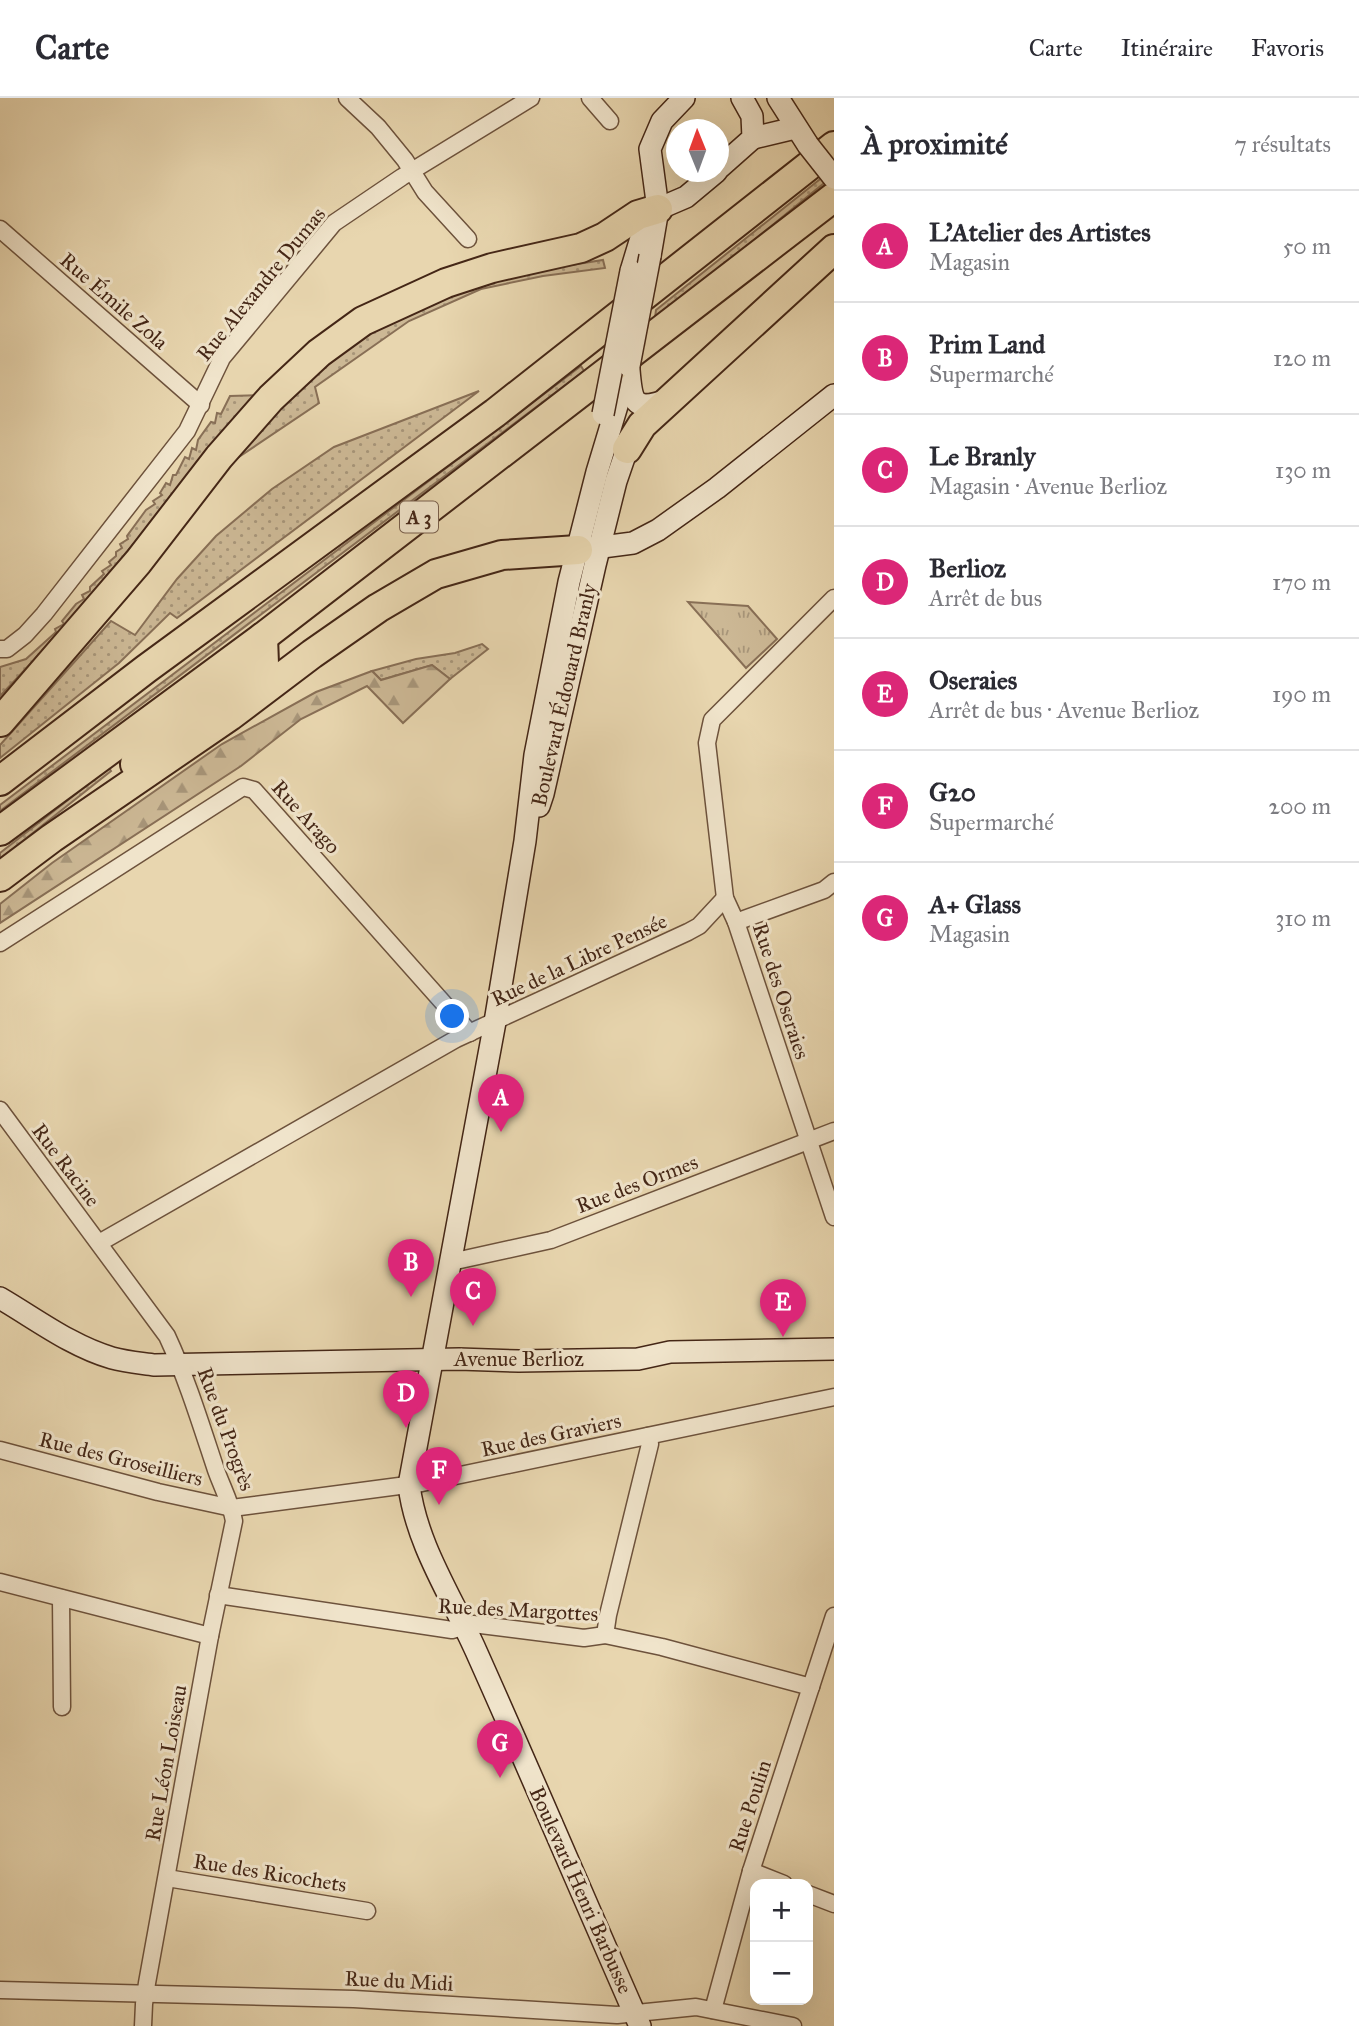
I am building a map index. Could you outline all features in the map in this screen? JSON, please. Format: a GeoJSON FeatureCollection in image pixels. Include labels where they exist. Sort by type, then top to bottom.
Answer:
{"type":"FeatureCollection","features":[{"type":"Feature","properties":{"kind":"highway","name":"A 3"},"geometry":{"type":"LineString","coordinates":[[0,780],[146,669],[495,413],[813,140]]}},
{"type":"Feature","properties":{"kind":"highway","name":"A 3"},"geometry":{"type":"LineString","coordinates":[[0,831],[263,637],[834,197]]}},
{"type":"Feature","properties":{"kind":"highway"},"geometry":{"type":"LineString","coordinates":[[0,722],[138,562],[219,457],[271,398],[319,353],[363,321],[446,283],[492,268],[581,248],[605,237],[638,215],[658,209]]}},
{"type":"Feature","properties":{"kind":"highway"},"geometry":{"type":"LineString","coordinates":[[627,449],[642,425],[834,249]]}},
{"type":"Feature","properties":{"kind":"highway"},"geometry":{"type":"LineString","coordinates":[[0,877],[52,838],[230,716],[323,646],[436,574],[502,555],[589,549]]}},
{"type":"Feature","properties":{"kind":"highway"},"geometry":{"type":"LineString","coordinates":[[52,838],[65,822],[197,711],[264,664],[263,637]]}},
{"type":"Feature","properties":{"kind":"street"},"geometry":{"type":"LineString","coordinates":[[346,98],[378,127],[425,192],[468,239]]}},
{"type":"Feature","properties":{"kind":"street","name":"Rue Alexandre Dumas"},"geometry":{"type":"LineString","coordinates":[[0,649],[8,649],[44,614],[166,459],[187,431],[222,358],[334,223],[412,171],[531,98]]}},
{"type":"Feature","properties":{"kind":"street"},"geometry":{"type":"LineString","coordinates":[[590,98],[610,121]]}},
{"type":"Feature","properties":{"kind":"street"},"geometry":{"type":"LineString","coordinates":[[589,549],[597,472],[629,366],[658,209],[650,149],[662,121],[684,98]]}},
{"type":"Feature","properties":{"kind":"street"},"geometry":{"type":"LineString","coordinates":[[742,98],[752,117],[753,138]]}},
{"type":"Feature","properties":{"kind":"street"},"geometry":{"type":"LineString","coordinates":[[778,98],[813,140],[834,178]]}},
{"type":"Feature","properties":{"kind":"street"},"geometry":{"type":"LineString","coordinates":[[729,159],[753,138],[813,140]]}},
{"type":"Feature","properties":{"kind":"street"},"geometry":{"type":"LineString","coordinates":[[617,404],[631,271],[641,238],[658,209],[686,197],[703,182]]}},
{"type":"Feature","properties":{"kind":"street","name":"Rue Émile Zola"},"geometry":{"type":"LineString","coordinates":[[0,229],[201,405]]}},
{"type":"Feature","properties":{"kind":"street"},"geometry":{"type":"LineString","coordinates":[[589,549],[633,543],[658,530],[717,488],[834,395]]}},
{"type":"Feature","properties":{"kind":"street"},"geometry":{"type":"LineString","coordinates":[[617,404],[636,401],[643,405],[653,405],[673,398]]}},
{"type":"Feature","properties":{"kind":"street"},"geometry":{"type":"LineString","coordinates":[[589,549],[627,449]]}},
{"type":"Feature","properties":{"kind":"street","name":"Boulevard Édouard Branly"},"geometry":{"type":"LineString","coordinates":[[409,1485],[495,1022],[525,841],[535,755],[569,582],[589,549]]}},
{"type":"Feature","properties":{"kind":"street"},"geometry":{"type":"LineString","coordinates":[[725,898],[707,743],[712,720],[832,605]]}},
{"type":"Feature","properties":{"kind":"street","name":"Rue Arago"},"geometry":{"type":"LineString","coordinates":[[0,943],[243,787],[254,790],[470,1033]]}},
{"type":"Feature","properties":{"kind":"street"},"geometry":{"type":"LineString","coordinates":[[736,922],[824,890],[834,882]]}},
{"type":"Feature","properties":{"kind":"street","name":"Rue des Oseraies"},"geometry":{"type":"LineString","coordinates":[[725,898],[736,922],[834,1217]]}},
{"type":"Feature","properties":{"kind":"street","name":"Rue de la Libre Pensée"},"geometry":{"type":"LineString","coordinates":[[99,1243],[470,1033],[699,926],[725,898]]}},
{"type":"Feature","properties":{"kind":"street","name":"Rue Racine"},"geometry":{"type":"LineString","coordinates":[[0,1110],[166,1336],[180,1364]]}},
{"type":"Feature","properties":{"kind":"street","name":"Rue des Ormes"},"geometry":{"type":"LineString","coordinates":[[451,1262],[551,1240],[834,1131]]}},
{"type":"Feature","properties":{"kind":"street","name":"Avenue Berlioz"},"geometry":{"type":"LineString","coordinates":[[0,1298],[71,1341],[97,1353],[125,1362],[155,1365],[432,1359],[625,1360],[670,1352],[828,1351]]}},
{"type":"Feature","properties":{"kind":"street","name":"Rue du Progrès"},"geometry":{"type":"LineString","coordinates":[[180,1364],[222,1488],[232,1508]]}},
{"type":"Feature","properties":{"kind":"street","name":"Rue des Graviers"},"geometry":{"type":"LineString","coordinates":[[232,1508],[409,1485],[834,1397]]}},
{"type":"Feature","properties":{"kind":"street"},"geometry":{"type":"LineString","coordinates":[[605,1635],[650,1444],[648,1436]]}},
{"type":"Feature","properties":{"kind":"street","name":"Rue des Groseilliers"},"geometry":{"type":"LineString","coordinates":[[0,1450],[158,1492],[232,1508]]}},
{"type":"Feature","properties":{"kind":"street","name":"Boulevard Henri Barbusse"},"geometry":{"type":"LineString","coordinates":[[409,1485],[410,1497],[428,1551],[464,1626],[637,2020]]}},
{"type":"Feature","properties":{"kind":"street","name":"Rue Léon Loiseau"},"geometry":{"type":"LineString","coordinates":[[144,2026],[146,1993],[210,1636],[234,1521],[232,1508]]}},
{"type":"Feature","properties":{"kind":"street"},"geometry":{"type":"LineString","coordinates":[[0,1582],[210,1636]]}},
{"type":"Feature","properties":{"kind":"street","name":"Rue des Margottes"},"geometry":{"type":"LineString","coordinates":[[218,1595],[452,1630],[473,1624],[584,1638],[605,1635],[811,1686]]}},
{"type":"Feature","properties":{"kind":"street"},"geometry":{"type":"LineString","coordinates":[[61,1598],[62,1707]]}},
{"type":"Feature","properties":{"kind":"street","name":"Rue Poulin"},"geometry":{"type":"LineString","coordinates":[[713,2010],[751,1871],[834,1616]]}},
{"type":"Feature","properties":{"kind":"street"},"geometry":{"type":"LineString","coordinates":[[751,1871],[771,1879]]}},
{"type":"Feature","properties":{"kind":"street","name":"Rue des Ricochets"},"geometry":{"type":"LineString","coordinates":[[167,1878],[367,1910]]}},
{"type":"Feature","properties":{"kind":"street"},"geometry":{"type":"LineString","coordinates":[[813,1896],[834,1904]]}},
{"type":"Feature","properties":{"kind":"street","name":"Rue du Midi"},"geometry":{"type":"LineString","coordinates":[[0,1990],[354,1999],[617,2015],[637,2020],[696,2007],[793,2026]]}},
{"type":"Feature","properties":{"kind":"green space"},"geometry":{"type":"Polygon","coordinates":[[[834,168],[834,175],[655,318],[656,310],[834,168]]]}},
{"type":"Feature","properties":{"kind":"green space"},"geometry":{"type":"Polygon","coordinates":[[[604,223],[599,233],[591,236],[487,260],[416,286],[345,327],[313,352],[224,439],[65,624],[0,696],[0,667],[26,659],[56,632],[55,629],[64,624],[62,621],[76,604],[84,599],[82,595],[90,591],[90,587],[104,574],[102,571],[111,565],[109,562],[122,548],[120,544],[128,539],[127,536],[146,510],[155,504],[153,501],[162,495],[160,493],[166,483],[170,485],[185,457],[189,459],[192,448],[196,450],[198,440],[211,422],[215,423],[217,413],[221,414],[230,396],[263,395],[280,376],[319,342],[363,312],[409,286],[520,247],[569,238],[604,223]]]}},
{"type":"Feature","properties":{"kind":"green space"},"geometry":{"type":"Polygon","coordinates":[[[603,260],[605,268],[543,276],[481,289],[409,321],[315,387],[319,403],[230,463],[300,387],[358,341],[428,302],[502,276],[603,260]]]}},
{"type":"Feature","properties":{"kind":"green space"},"geometry":{"type":"Polygon","coordinates":[[[581,366],[584,371],[0,811],[0,805],[581,366]]]}},
{"type":"Feature","properties":{"kind":"green space"},"geometry":{"type":"Polygon","coordinates":[[[479,391],[177,618],[170,613],[119,663],[0,758],[0,745],[111,621],[135,635],[177,579],[216,536],[272,489],[334,447],[479,391]]]}},
{"type":"Feature","properties":{"kind":"green space"},"geometry":{"type":"Polygon","coordinates":[[[688,602],[748,606],[777,639],[746,668],[688,602]]]}},
{"type":"Feature","properties":{"kind":"green space"},"geometry":{"type":"Polygon","coordinates":[[[482,644],[488,649],[450,679],[432,665],[381,680],[372,671],[416,659],[455,653],[482,644]]]}},
{"type":"Feature","properties":{"kind":"green space"},"geometry":{"type":"Polygon","coordinates":[[[432,665],[450,679],[403,723],[367,686],[301,719],[241,766],[0,923],[0,904],[52,863],[222,744],[316,692],[372,671],[381,680],[432,665]]]}},
{"type":"Feature","properties":{"kind":"green space"},"geometry":{"type":"Polygon","coordinates":[[[109,768],[111,771],[0,859],[0,853],[109,768]]]}},
{"type":"Feature","properties":{"kind":"place","name":"L'Atelier des Artistes"},"geometry":{"type":"Point","coordinates":[501,1132]}},
{"type":"Feature","properties":{"kind":"place","name":"Prim Land"},"geometry":{"type":"Point","coordinates":[411,1297]}},
{"type":"Feature","properties":{"kind":"place","name":"Le Branly"},"geometry":{"type":"Point","coordinates":[473,1326]}},
{"type":"Feature","properties":{"kind":"place","name":"Oseraies"},"geometry":{"type":"Point","coordinates":[783,1337]}},
{"type":"Feature","properties":{"kind":"place","name":"Berlioz"},"geometry":{"type":"Point","coordinates":[406,1428]}},
{"type":"Feature","properties":{"kind":"place","name":"G20"},"geometry":{"type":"Point","coordinates":[439,1505]}},
{"type":"Feature","properties":{"kind":"place","name":"A+ Glass"},"geometry":{"type":"Point","coordinates":[500,1778]}}]}
